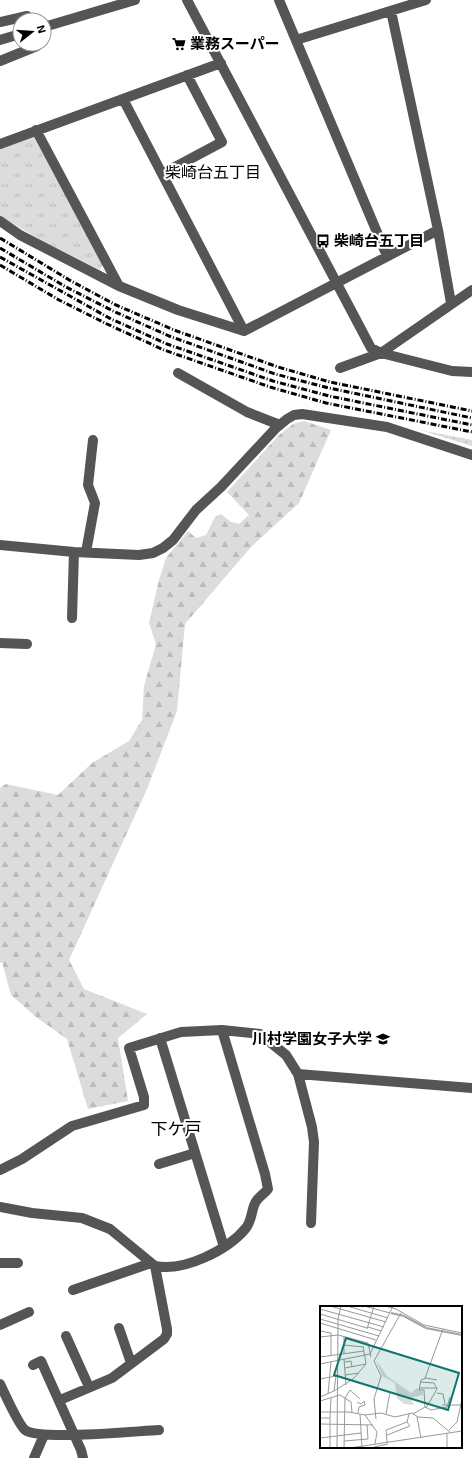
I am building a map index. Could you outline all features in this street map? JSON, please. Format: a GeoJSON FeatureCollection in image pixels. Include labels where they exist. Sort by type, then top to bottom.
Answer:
{"type":"FeatureCollection","features":[{"type":"Feature","properties":{"kind":"street"},"geometry":{"type":"LineString","coordinates":[[52,25],[135,0]]}},
{"type":"Feature","properties":{"kind":"street"},"geometry":{"type":"LineString","coordinates":[[187,0],[371,348],[381,353],[452,371],[472,372]]}},
{"type":"Feature","properties":{"kind":"street"},"geometry":{"type":"LineString","coordinates":[[279,0],[387,256]]}},
{"type":"Feature","properties":{"kind":"street"},"geometry":{"type":"LineString","coordinates":[[296,40],[426,0]]}},
{"type":"Feature","properties":{"kind":"street"},"geometry":{"type":"LineString","coordinates":[[391,11],[438,230],[451,303]]}},
{"type":"Feature","properties":{"kind":"street"},"geometry":{"type":"LineString","coordinates":[[0,22],[12,19]]}},
{"type":"Feature","properties":{"kind":"street"},"geometry":{"type":"LineString","coordinates":[[0,40],[12,36]]}},
{"type":"Feature","properties":{"kind":"street"},"geometry":{"type":"LineString","coordinates":[[0,61],[22,52]]}},
{"type":"Feature","properties":{"kind":"street"},"geometry":{"type":"LineString","coordinates":[[0,144],[221,63]]}},
{"type":"Feature","properties":{"kind":"street"},"geometry":{"type":"LineString","coordinates":[[162,174],[222,142],[187,75]]}},
{"type":"Feature","properties":{"kind":"street"},"geometry":{"type":"LineString","coordinates":[[123,99],[244,331]]}},
{"type":"Feature","properties":{"kind":"street"},"geometry":{"type":"LineString","coordinates":[[36,130],[119,286]]}},
{"type":"Feature","properties":{"kind":"street"},"geometry":{"type":"LineString","coordinates":[[0,221],[20,235],[119,286],[178,310],[244,331],[438,230]]}},
{"type":"Feature","properties":{"kind":"street"},"geometry":{"type":"LineString","coordinates":[[340,368],[381,353],[451,303],[472,290]]}},
{"type":"Feature","properties":{"kind":"street"},"geometry":{"type":"LineString","coordinates":[[178,373],[247,412],[280,424]]}},
{"type":"Feature","properties":{"kind":"street"},"geometry":{"type":"LineString","coordinates":[[0,545],[74,552],[139,555],[153,553],[163,548],[173,540],[196,510],[221,487],[280,424],[294,415],[302,414],[387,427],[472,455]]}},
{"type":"Feature","properties":{"kind":"street"},"geometry":{"type":"LineString","coordinates":[[86,552],[95,503],[88,484],[93,440]]}},
{"type":"Feature","properties":{"kind":"street"},"geometry":{"type":"LineString","coordinates":[[72,618],[74,552]]}},
{"type":"Feature","properties":{"kind":"street"},"geometry":{"type":"LineString","coordinates":[[0,643],[27,644]]}},
{"type":"Feature","properties":{"kind":"street"},"geometry":{"type":"LineString","coordinates":[[0,1207],[32,1213],[82,1218],[110,1228],[153,1264],[163,1268],[194,1262],[209,1256],[237,1237],[251,1221],[256,1200],[268,1189],[265,1174],[222,1030]]}},
{"type":"Feature","properties":{"kind":"street"},"geometry":{"type":"LineString","coordinates":[[0,1170],[22,1159],[72,1126],[144,1105],[144,1097],[129,1048],[181,1032],[222,1030],[260,1034],[286,1055],[298,1074],[312,1127],[314,1142],[311,1223]]}},
{"type":"Feature","properties":{"kind":"street"},"geometry":{"type":"LineString","coordinates":[[160,1038],[224,1247]]}},
{"type":"Feature","properties":{"kind":"street"},"geometry":{"type":"LineString","coordinates":[[298,1074],[472,1088]]}},
{"type":"Feature","properties":{"kind":"street"},"geometry":{"type":"LineString","coordinates":[[159,1164],[195,1153]]}},
{"type":"Feature","properties":{"kind":"street"},"geometry":{"type":"LineString","coordinates":[[0,1263],[18,1263]]}},
{"type":"Feature","properties":{"kind":"street"},"geometry":{"type":"LineString","coordinates":[[73,1290],[153,1264]]}},
{"type":"Feature","properties":{"kind":"street"},"geometry":{"type":"LineString","coordinates":[[60,1400],[112,1378],[164,1339],[167,1334],[153,1264]]}},
{"type":"Feature","properties":{"kind":"street"},"geometry":{"type":"LineString","coordinates":[[0,1324],[29,1312]]}},
{"type":"Feature","properties":{"kind":"street"},"geometry":{"type":"LineString","coordinates":[[119,1328],[131,1363]]}},
{"type":"Feature","properties":{"kind":"street"},"geometry":{"type":"LineString","coordinates":[[66,1336],[89,1387]]}},
{"type":"Feature","properties":{"kind":"street"},"geometry":{"type":"LineString","coordinates":[[33,1365],[41,1361],[60,1400],[83,1458]]}},
{"type":"Feature","properties":{"kind":"street"},"geometry":{"type":"LineString","coordinates":[[0,1384],[20,1424],[25,1430],[44,1435],[65,1436],[160,1430]]}},
{"type":"Feature","properties":{"kind":"street"},"geometry":{"type":"LineString","coordinates":[[34,1458],[44,1435]]}},
{"type":"Feature","properties":{"kind":"green space"},"geometry":{"type":"Polygon","coordinates":[[[33,136],[103,264],[100,270],[39,239],[0,216],[0,148],[33,136]]]}},
{"type":"Feature","properties":{"kind":"green space"},"geometry":{"type":"Polygon","coordinates":[[[304,421],[331,430],[299,503],[251,547],[185,624],[177,711],[147,789],[69,960],[84,989],[147,1014],[118,1038],[128,1101],[88,1109],[67,1039],[36,1017],[11,995],[2,962],[0,963],[0,788],[6,784],[58,795],[92,763],[129,741],[142,720],[144,686],[156,644],[149,623],[159,580],[166,558],[188,531],[196,538],[206,535],[215,517],[221,514],[231,522],[239,524],[249,515],[227,492],[279,435],[293,424],[304,421]]]}},
{"type":"Feature","properties":{"kind":"green space"},"geometry":{"type":"Polygon","coordinates":[[[420,430],[472,440],[472,446],[420,430]]]}},
{"type":"Feature","properties":{"kind":"railway"},"geometry":{"type":"LineString","coordinates":[[0,238],[71,281],[116,305],[174,330],[278,367],[330,382],[472,411]]}},
{"type":"Feature","properties":{"kind":"railway"},"geometry":{"type":"LineString","coordinates":[[0,248],[66,287],[113,311],[169,336],[275,374],[329,388],[472,418]]}},
{"type":"Feature","properties":{"kind":"railway"},"geometry":{"type":"LineString","coordinates":[[0,257],[111,319],[167,344],[273,381],[329,396],[472,425]]}},
{"type":"Feature","properties":{"kind":"railway"},"geometry":{"type":"LineString","coordinates":[[0,265],[59,300],[164,350],[270,387],[326,403],[472,432]]}},
{"type":"Feature","properties":{"kind":"place","name":"業務スーパー"},"geometry":{"type":"Point","coordinates":[179,44]}},
{"type":"Feature","properties":{"kind":"place","name":"柴崎台五丁目"},"geometry":{"type":"Point","coordinates":[323,241]}},
{"type":"Feature","properties":{"kind":"place","name":"川村学園女子大学"},"geometry":{"type":"Point","coordinates":[383,1039]}},
{"type":"Feature","properties":{"kind":"district","name":"柴崎台五丁目"},"geometry":{"type":"Point","coordinates":[213,172]}},
{"type":"Feature","properties":{"kind":"district","name":"下ケ戸"},"geometry":{"type":"Point","coordinates":[176,1129]}}]}
